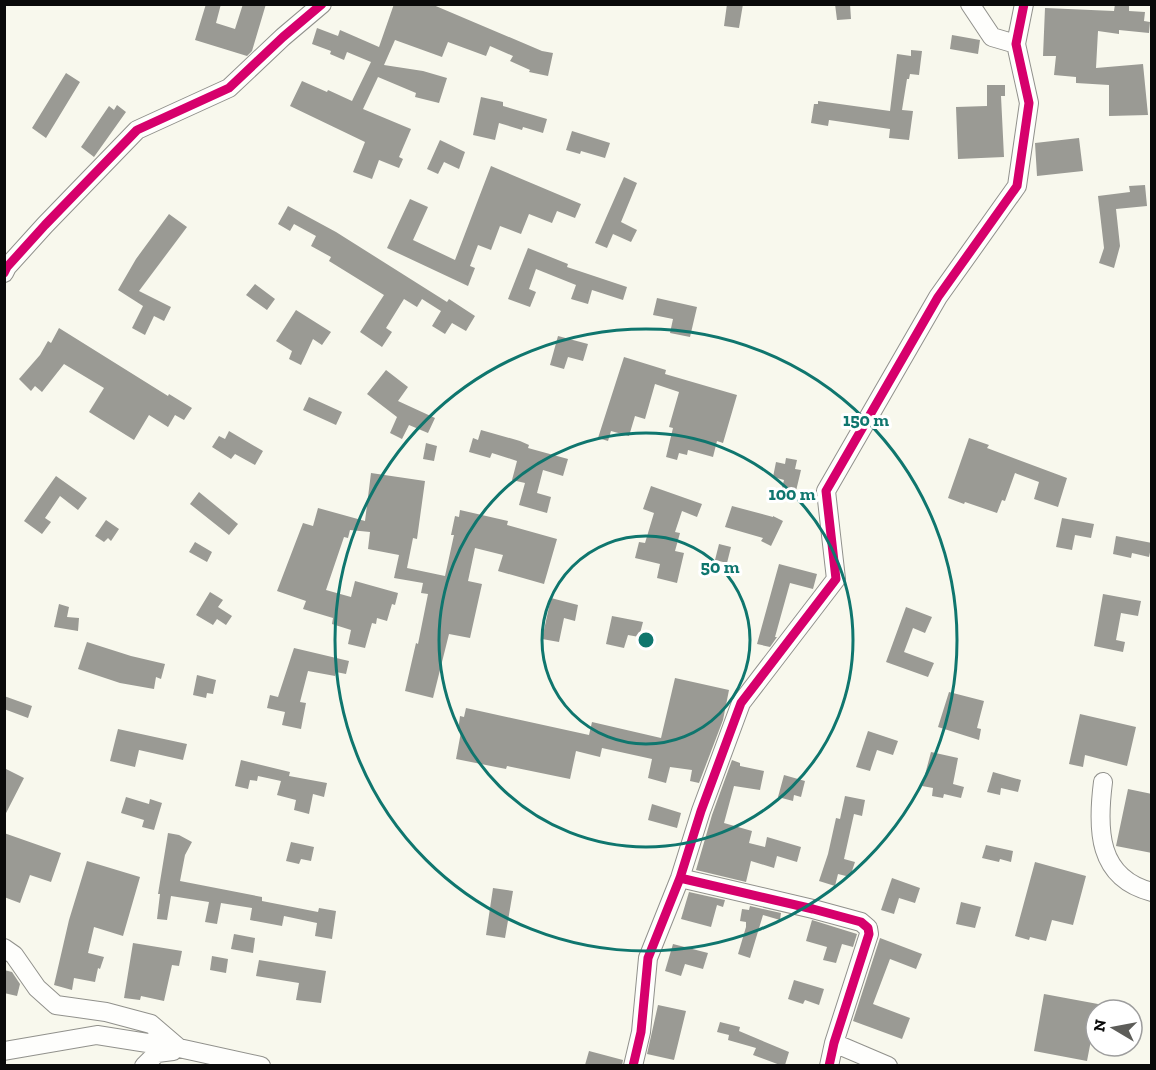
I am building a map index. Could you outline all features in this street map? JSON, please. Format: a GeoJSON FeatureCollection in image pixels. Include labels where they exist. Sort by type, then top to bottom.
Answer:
{"type":"FeatureCollection","features":[{"type":"Feature","properties":{"kind":"street"},"geometry":{"type":"LineString","coordinates":[[4,273],[45,225],[137,130],[229,88],[322,4]]}},
{"type":"Feature","properties":{"kind":"street"},"geometry":{"type":"LineString","coordinates":[[970,4],[992,37],[1016,44]]}},
{"type":"Feature","properties":{"kind":"street"},"geometry":{"type":"LineString","coordinates":[[633,1065],[641,1032],[648,958],[680,878],[701,811],[741,703],[836,579],[826,491],[938,297],[1017,186],[1029,104],[1016,44],[1024,4]]}},
{"type":"Feature","properties":{"kind":"street"},"geometry":{"type":"LineString","coordinates":[[1103,782],[1099,810],[1102,848],[1114,871],[1140,889],[1152,892]]}},
{"type":"Feature","properties":{"kind":"street"},"geometry":{"type":"LineString","coordinates":[[680,878],[813,909],[861,922],[868,928],[829,1065]]}},
{"type":"Feature","properties":{"kind":"street"},"geometry":{"type":"LineString","coordinates":[[4,948],[14,955],[37,988],[56,1005],[106,1012],[151,1024],[183,1049]]}},
{"type":"Feature","properties":{"kind":"street"},"geometry":{"type":"LineString","coordinates":[[4,1050],[97,1035],[261,1065]]}},
{"type":"Feature","properties":{"kind":"street"},"geometry":{"type":"LineString","coordinates":[[834,1043],[888,1065]]}},
{"type":"Feature","properties":{"kind":"street"},"geometry":{"type":"LineString","coordinates":[[144,1065],[157,1053],[183,1049]]}},
{"type":"Feature","properties":{"kind":"building"},"geometry":{"type":"Polygon","coordinates":[[[206,4],[221,4],[216,23],[235,29],[243,4],[266,4],[252,51],[247,56],[195,40],[206,4]]]}},
{"type":"Feature","properties":{"kind":"building"},"geometry":{"type":"Polygon","coordinates":[[[394,4],[431,4],[542,51],[553,53],[548,76],[529,72],[530,70],[510,61],[513,56],[490,46],[486,56],[448,42],[442,57],[395,40],[384,65],[423,71],[447,78],[439,103],[415,97],[416,93],[378,77],[363,109],[411,129],[399,157],[403,159],[399,168],[379,160],[372,179],[353,172],[365,142],[290,106],[302,81],[352,101],[371,62],[347,52],[344,60],[330,54],[331,51],[312,44],[317,28],[338,36],[340,30],[379,47],[394,4]]]}},
{"type":"Feature","properties":{"kind":"building"},"geometry":{"type":"Polygon","coordinates":[[[727,4],[743,4],[739,28],[724,26],[727,4]]]}},
{"type":"Feature","properties":{"kind":"building"},"geometry":{"type":"Polygon","coordinates":[[[835,4],[850,4],[851,19],[837,20],[835,4]]]}},
{"type":"Feature","properties":{"kind":"building"},"geometry":{"type":"Polygon","coordinates":[[[1115,4],[1129,4],[1129,11],[1145,12],[1144,21],[1150,22],[1149,33],[1119,30],[1119,34],[1098,31],[1096,68],[1143,64],[1148,115],[1109,116],[1109,85],[1076,83],[1076,77],[1054,75],[1056,56],[1043,56],[1045,8],[1114,11],[1115,4]]]}},
{"type":"Feature","properties":{"kind":"building"},"geometry":{"type":"Polygon","coordinates":[[[952,35],[980,40],[978,54],[950,49],[952,35]]]}},
{"type":"Feature","properties":{"kind":"building"},"geometry":{"type":"Polygon","coordinates":[[[911,50],[922,51],[919,75],[910,74],[907,79],[902,110],[913,111],[909,140],[889,138],[890,129],[829,120],[828,126],[811,123],[814,104],[818,104],[818,101],[890,111],[897,54],[911,56],[911,50]]]}},
{"type":"Feature","properties":{"kind":"building"},"geometry":{"type":"Polygon","coordinates":[[[66,73],[80,82],[46,138],[32,128],[66,73]]]}},
{"type":"Feature","properties":{"kind":"building"},"geometry":{"type":"Polygon","coordinates":[[[987,85],[1005,85],[1005,96],[1001,96],[1004,157],[958,159],[956,107],[987,106],[987,85]]]}},
{"type":"Feature","properties":{"kind":"building"},"geometry":{"type":"Polygon","coordinates":[[[481,97],[503,102],[503,106],[547,119],[543,133],[499,123],[495,140],[473,135],[481,97]]]}},
{"type":"Feature","properties":{"kind":"building"},"geometry":{"type":"Polygon","coordinates":[[[117,105],[126,112],[94,157],[81,147],[109,106],[114,110],[117,105]]]}},
{"type":"Feature","properties":{"kind":"building"},"geometry":{"type":"Polygon","coordinates":[[[572,131],[610,143],[605,158],[581,151],[580,154],[566,150],[572,131]]]}},
{"type":"Feature","properties":{"kind":"building"},"geometry":{"type":"Polygon","coordinates":[[[1079,138],[1083,171],[1037,176],[1035,143],[1079,138]]]}},
{"type":"Feature","properties":{"kind":"building"},"geometry":{"type":"Polygon","coordinates":[[[440,140],[465,152],[459,169],[444,162],[438,174],[427,169],[440,140]]]}},
{"type":"Feature","properties":{"kind":"building"},"geometry":{"type":"Polygon","coordinates":[[[491,166],[581,204],[575,218],[557,211],[552,223],[529,214],[521,234],[500,226],[491,250],[478,245],[470,266],[475,268],[468,286],[387,248],[410,199],[428,207],[413,240],[455,260],[491,166]]]}},
{"type":"Feature","properties":{"kind":"building"},"geometry":{"type":"Polygon","coordinates":[[[624,177],[637,183],[621,222],[637,230],[631,242],[613,234],[607,248],[595,243],[624,177]]]}},
{"type":"Feature","properties":{"kind":"building"},"geometry":{"type":"Polygon","coordinates":[[[1145,185],[1147,206],[1116,209],[1120,246],[1114,268],[1099,263],[1104,248],[1098,196],[1130,192],[1129,186],[1145,185]]]}},
{"type":"Feature","properties":{"kind":"building"},"geometry":{"type":"Polygon","coordinates":[[[288,206],[336,232],[447,302],[449,299],[475,316],[466,331],[452,323],[445,334],[432,326],[441,311],[422,299],[417,307],[404,299],[386,328],[392,332],[382,347],[360,332],[384,295],[329,261],[331,257],[311,246],[316,236],[294,224],[290,231],[278,224],[288,206]]]}},
{"type":"Feature","properties":{"kind":"building"},"geometry":{"type":"Polygon","coordinates":[[[169,214],[187,227],[139,291],[171,307],[164,321],[154,316],[145,335],[132,328],[143,306],[118,290],[136,259],[169,214]]]}},
{"type":"Feature","properties":{"kind":"building"},"geometry":{"type":"Polygon","coordinates":[[[528,248],[568,264],[567,267],[627,287],[623,300],[592,290],[588,304],[571,299],[576,285],[536,269],[529,289],[536,292],[530,307],[508,299],[528,248]]]}},
{"type":"Feature","properties":{"kind":"building"},"geometry":{"type":"Polygon","coordinates":[[[255,284],[275,299],[267,310],[246,295],[255,284]]]}},
{"type":"Feature","properties":{"kind":"building"},"geometry":{"type":"Polygon","coordinates":[[[657,298],[697,307],[690,337],[670,333],[673,319],[653,315],[657,298]]]}},
{"type":"Feature","properties":{"kind":"building"},"geometry":{"type":"Polygon","coordinates":[[[296,310],[331,332],[322,345],[313,339],[301,365],[289,359],[292,351],[276,341],[296,310]]]}},
{"type":"Feature","properties":{"kind":"building"},"geometry":{"type":"Polygon","coordinates":[[[59,328],[168,396],[169,394],[192,408],[184,420],[175,415],[168,427],[149,415],[134,440],[89,412],[104,388],[64,364],[42,392],[35,386],[31,391],[19,379],[40,355],[48,341],[51,343],[59,328]]]}},
{"type":"Feature","properties":{"kind":"building"},"geometry":{"type":"Polygon","coordinates":[[[558,336],[588,344],[583,361],[568,357],[564,369],[550,365],[558,336]]]}},
{"type":"Feature","properties":{"kind":"building"},"geometry":{"type":"Polygon","coordinates":[[[624,357],[666,370],[665,374],[737,395],[723,443],[717,441],[713,457],[688,450],[687,455],[679,453],[677,460],[666,457],[673,428],[669,427],[679,392],[655,384],[645,419],[635,416],[629,436],[611,431],[608,441],[598,438],[624,357]]]}},
{"type":"Feature","properties":{"kind":"building"},"geometry":{"type":"Polygon","coordinates":[[[386,370],[408,387],[398,401],[435,418],[428,433],[409,425],[402,439],[390,433],[397,417],[367,394],[386,370]]]}},
{"type":"Feature","properties":{"kind":"building"},"geometry":{"type":"Polygon","coordinates":[[[309,397],[342,412],[336,425],[303,410],[309,397]]]}},
{"type":"Feature","properties":{"kind":"building"},"geometry":{"type":"Polygon","coordinates":[[[481,430],[520,441],[529,445],[528,448],[568,459],[563,476],[543,470],[537,493],[551,497],[547,513],[519,505],[525,483],[512,480],[517,461],[492,453],[490,458],[469,452],[473,438],[478,440],[481,430]]]}},
{"type":"Feature","properties":{"kind":"building"},"geometry":{"type":"Polygon","coordinates":[[[229,431],[263,451],[255,465],[235,454],[231,459],[212,447],[219,436],[225,439],[229,431]]]}},
{"type":"Feature","properties":{"kind":"building"},"geometry":{"type":"Polygon","coordinates":[[[969,438],[989,445],[987,448],[1067,478],[1058,507],[1034,499],[1039,482],[1015,473],[1005,501],[1002,500],[997,513],[948,498],[969,438]]]}},
{"type":"Feature","properties":{"kind":"building"},"geometry":{"type":"Polygon","coordinates":[[[426,443],[437,446],[434,461],[423,459],[426,443]]]}},
{"type":"Feature","properties":{"kind":"building"},"geometry":{"type":"Polygon","coordinates":[[[786,458],[797,460],[795,469],[801,470],[796,491],[782,488],[784,480],[773,477],[776,462],[785,464],[786,458]]]}},
{"type":"Feature","properties":{"kind":"building"},"geometry":{"type":"Polygon","coordinates":[[[371,473],[425,481],[417,539],[413,538],[407,568],[445,576],[454,535],[451,535],[455,516],[459,517],[460,510],[508,521],[507,525],[557,539],[544,584],[498,571],[503,555],[475,548],[468,581],[482,584],[470,638],[449,634],[433,698],[405,691],[416,643],[418,644],[428,594],[421,593],[423,583],[394,578],[399,555],[368,549],[370,532],[350,530],[348,538],[344,537],[326,590],[351,597],[355,581],[398,593],[387,621],[377,618],[376,624],[372,623],[365,648],[348,644],[351,630],[332,624],[333,618],[303,609],[306,601],[277,591],[303,523],[313,526],[318,508],[365,521],[371,473]]]}},
{"type":"Feature","properties":{"kind":"building"},"geometry":{"type":"Polygon","coordinates":[[[56,476],[87,498],[78,510],[60,496],[45,518],[51,522],[42,534],[24,521],[56,476]]]}},
{"type":"Feature","properties":{"kind":"building"},"geometry":{"type":"Polygon","coordinates":[[[651,486],[702,504],[697,517],[682,511],[675,532],[680,533],[675,551],[684,553],[677,583],[657,578],[660,564],[635,558],[639,542],[645,543],[654,513],[643,509],[651,486]]]}},
{"type":"Feature","properties":{"kind":"building"},"geometry":{"type":"Polygon","coordinates":[[[199,492],[238,524],[229,535],[190,504],[199,492]]]}},
{"type":"Feature","properties":{"kind":"building"},"geometry":{"type":"Polygon","coordinates":[[[732,506],[773,516],[783,521],[771,546],[761,541],[763,538],[725,527],[732,506]]]}},
{"type":"Feature","properties":{"kind":"building"},"geometry":{"type":"Polygon","coordinates":[[[1062,518],[1094,524],[1091,538],[1075,535],[1072,550],[1056,547],[1062,518]]]}},
{"type":"Feature","properties":{"kind":"building"},"geometry":{"type":"Polygon","coordinates":[[[106,520],[119,529],[111,541],[108,538],[104,542],[95,536],[106,520]]]}},
{"type":"Feature","properties":{"kind":"building"},"geometry":{"type":"Polygon","coordinates":[[[1116,536],[1152,543],[1149,557],[1132,553],[1131,558],[1113,554],[1116,536]]]}},
{"type":"Feature","properties":{"kind":"building"},"geometry":{"type":"Polygon","coordinates":[[[195,542],[212,552],[207,562],[189,552],[195,542]]]}},
{"type":"Feature","properties":{"kind":"building"},"geometry":{"type":"Polygon","coordinates":[[[719,544],[731,547],[727,563],[715,560],[719,544]]]}},
{"type":"Feature","properties":{"kind":"building"},"geometry":{"type":"Polygon","coordinates":[[[779,564],[817,574],[813,589],[790,583],[775,637],[777,637],[770,647],[757,644],[779,564]]]}},
{"type":"Feature","properties":{"kind":"building"},"geometry":{"type":"Polygon","coordinates":[[[210,592],[223,600],[218,607],[232,616],[226,625],[217,619],[213,625],[196,615],[210,592]]]}},
{"type":"Feature","properties":{"kind":"building"},"geometry":{"type":"Polygon","coordinates":[[[1103,594],[1141,601],[1138,616],[1121,613],[1116,640],[1125,642],[1123,652],[1094,646],[1103,594]]]}},
{"type":"Feature","properties":{"kind":"building"},"geometry":{"type":"Polygon","coordinates":[[[551,598],[578,605],[575,621],[564,618],[559,642],[542,639],[551,598]]]}},
{"type":"Feature","properties":{"kind":"building"},"geometry":{"type":"Polygon","coordinates":[[[59,604],[69,607],[67,617],[79,618],[78,631],[54,627],[59,604]]]}},
{"type":"Feature","properties":{"kind":"building"},"geometry":{"type":"Polygon","coordinates":[[[906,607],[932,617],[925,633],[913,628],[904,652],[934,663],[928,677],[886,662],[906,607]]]}},
{"type":"Feature","properties":{"kind":"building"},"geometry":{"type":"Polygon","coordinates":[[[612,616],[643,622],[639,637],[628,635],[624,648],[606,644],[612,616]]]}},
{"type":"Feature","properties":{"kind":"building"},"geometry":{"type":"Polygon","coordinates":[[[87,642],[165,664],[161,679],[156,677],[154,689],[120,683],[78,669],[87,642]]]}},
{"type":"Feature","properties":{"kind":"building"},"geometry":{"type":"Polygon","coordinates":[[[294,648],[349,661],[346,674],[336,672],[335,676],[308,671],[300,702],[306,703],[301,729],[282,725],[285,712],[267,708],[270,695],[278,697],[294,648]]]}},
{"type":"Feature","properties":{"kind":"building"},"geometry":{"type":"Polygon","coordinates":[[[197,675],[216,680],[213,694],[207,693],[206,698],[193,695],[197,675]]]}},
{"type":"Feature","properties":{"kind":"building"},"geometry":{"type":"Polygon","coordinates":[[[675,678],[729,690],[723,720],[699,783],[690,781],[692,770],[670,767],[666,783],[648,778],[652,759],[602,748],[600,757],[576,751],[570,779],[507,766],[506,769],[456,759],[461,732],[458,731],[460,716],[464,717],[466,708],[589,735],[592,722],[661,738],[675,678]]]}},
{"type":"Feature","properties":{"kind":"building"},"geometry":{"type":"Polygon","coordinates":[[[949,692],[984,701],[977,728],[981,729],[979,740],[938,727],[949,692]]]}},
{"type":"Feature","properties":{"kind":"building"},"geometry":{"type":"Polygon","coordinates":[[[4,696],[32,706],[28,718],[4,709],[4,696]]]}},
{"type":"Feature","properties":{"kind":"building"},"geometry":{"type":"Polygon","coordinates":[[[1080,714],[1136,727],[1127,766],[1085,755],[1083,767],[1069,764],[1080,714]]]}},
{"type":"Feature","properties":{"kind":"building"},"geometry":{"type":"Polygon","coordinates":[[[118,729],[187,744],[183,760],[139,750],[135,767],[110,761],[118,729]]]}},
{"type":"Feature","properties":{"kind":"building"},"geometry":{"type":"Polygon","coordinates":[[[868,731],[898,741],[893,755],[877,750],[870,771],[856,767],[868,731]]]}},
{"type":"Feature","properties":{"kind":"building"},"geometry":{"type":"Polygon","coordinates":[[[931,752],[958,758],[953,784],[964,787],[961,798],[944,794],[943,798],[932,796],[933,788],[922,786],[931,752]]]}},
{"type":"Feature","properties":{"kind":"building"},"geometry":{"type":"Polygon","coordinates":[[[241,760],[290,772],[289,776],[327,783],[324,797],[313,794],[309,814],[294,810],[296,800],[277,795],[281,781],[258,776],[257,781],[250,780],[248,789],[235,786],[241,760]]]}},
{"type":"Feature","properties":{"kind":"building"},"geometry":{"type":"Polygon","coordinates":[[[732,760],[740,763],[740,766],[764,771],[760,790],[734,786],[724,823],[752,831],[749,843],[765,847],[767,837],[801,847],[797,862],[777,856],[774,868],[751,861],[746,882],[696,870],[712,815],[732,760]]]}},
{"type":"Feature","properties":{"kind":"building"},"geometry":{"type":"Polygon","coordinates":[[[4,768],[24,778],[4,817],[4,768]]]}},
{"type":"Feature","properties":{"kind":"building"},"geometry":{"type":"Polygon","coordinates":[[[993,772],[1021,780],[1018,792],[1001,788],[1000,795],[987,792],[993,772]]]}},
{"type":"Feature","properties":{"kind":"building"},"geometry":{"type":"Polygon","coordinates":[[[784,775],[805,781],[801,797],[794,795],[793,801],[778,797],[784,775]]]}},
{"type":"Feature","properties":{"kind":"building"},"geometry":{"type":"Polygon","coordinates":[[[1128,789],[1152,794],[1152,853],[1116,846],[1128,789]]]}},
{"type":"Feature","properties":{"kind":"building"},"geometry":{"type":"Polygon","coordinates":[[[845,796],[865,800],[862,816],[854,814],[844,859],[855,862],[850,877],[838,874],[835,886],[819,881],[836,818],[840,819],[845,796]]]}},
{"type":"Feature","properties":{"kind":"building"},"geometry":{"type":"Polygon","coordinates":[[[126,797],[149,804],[150,799],[162,803],[154,830],[142,827],[144,820],[121,813],[126,797]]]}},
{"type":"Feature","properties":{"kind":"building"},"geometry":{"type":"Polygon","coordinates":[[[652,804],[681,813],[677,828],[648,820],[652,804]]]}},
{"type":"Feature","properties":{"kind":"building"},"geometry":{"type":"Polygon","coordinates":[[[4,833],[61,853],[51,882],[30,875],[20,903],[4,897],[4,833]]]}},
{"type":"Feature","properties":{"kind":"building"},"geometry":{"type":"Polygon","coordinates":[[[168,833],[179,835],[192,842],[185,855],[180,881],[262,897],[262,901],[318,912],[319,908],[336,911],[332,939],[315,936],[317,923],[284,916],[282,926],[250,920],[252,908],[221,903],[217,924],[205,922],[209,902],[171,896],[167,920],[157,919],[160,894],[158,894],[168,833]]]}},
{"type":"Feature","properties":{"kind":"building"},"geometry":{"type":"Polygon","coordinates":[[[291,842],[314,847],[311,861],[301,859],[299,864],[286,861],[291,842]]]}},
{"type":"Feature","properties":{"kind":"building"},"geometry":{"type":"Polygon","coordinates":[[[986,845],[1013,851],[1011,862],[982,858],[986,845]]]}},
{"type":"Feature","properties":{"kind":"building"},"geometry":{"type":"Polygon","coordinates":[[[87,861],[140,877],[123,936],[94,927],[88,953],[104,957],[100,969],[98,968],[95,982],[74,978],[72,990],[54,985],[69,920],[87,861]]]}},
{"type":"Feature","properties":{"kind":"building"},"geometry":{"type":"Polygon","coordinates":[[[1035,862],[1086,876],[1073,925],[1052,920],[1046,941],[1015,936],[1035,862]]]}},
{"type":"Feature","properties":{"kind":"building"},"geometry":{"type":"Polygon","coordinates":[[[892,878],[920,888],[915,903],[899,898],[894,914],[881,910],[892,878]]]}},
{"type":"Feature","properties":{"kind":"building"},"geometry":{"type":"Polygon","coordinates":[[[493,888],[513,891],[505,938],[486,935],[493,888]]]}},
{"type":"Feature","properties":{"kind":"building"},"geometry":{"type":"Polygon","coordinates":[[[689,892],[725,900],[723,907],[717,905],[711,927],[681,919],[689,892]]]}},
{"type":"Feature","properties":{"kind":"building"},"geometry":{"type":"Polygon","coordinates":[[[961,902],[981,907],[975,928],[956,924],[961,902]]]}},
{"type":"Feature","properties":{"kind":"building"},"geometry":{"type":"Polygon","coordinates":[[[750,906],[781,913],[780,920],[763,915],[750,958],[738,954],[746,927],[746,922],[740,921],[742,909],[749,910],[750,906]]]}},
{"type":"Feature","properties":{"kind":"building"},"geometry":{"type":"Polygon","coordinates":[[[812,920],[857,934],[853,947],[842,944],[836,963],[823,960],[827,947],[806,941],[812,920]]]}},
{"type":"Feature","properties":{"kind":"building"},"geometry":{"type":"Polygon","coordinates":[[[234,934],[255,938],[253,953],[231,949],[234,934]]]}},
{"type":"Feature","properties":{"kind":"building"},"geometry":{"type":"Polygon","coordinates":[[[880,938],[922,954],[916,969],[890,959],[873,1004],[910,1018],[902,1039],[853,1021],[880,938]]]}},
{"type":"Feature","properties":{"kind":"building"},"geometry":{"type":"Polygon","coordinates":[[[133,943],[182,951],[179,966],[172,965],[164,1001],[141,996],[140,1000],[124,998],[133,943]]]}},
{"type":"Feature","properties":{"kind":"building"},"geometry":{"type":"Polygon","coordinates":[[[673,944],[708,953],[703,969],[685,964],[681,976],[665,971],[673,944]]]}},
{"type":"Feature","properties":{"kind":"building"},"geometry":{"type":"Polygon","coordinates":[[[212,956],[228,959],[226,973],[210,970],[212,956]]]}},
{"type":"Feature","properties":{"kind":"building"},"geometry":{"type":"Polygon","coordinates":[[[259,960],[326,971],[321,1003],[296,1000],[299,983],[256,976],[259,960]]]}},
{"type":"Feature","properties":{"kind":"building"},"geometry":{"type":"Polygon","coordinates":[[[4,970],[12,972],[20,984],[17,996],[4,993],[4,970]]]}},
{"type":"Feature","properties":{"kind":"building"},"geometry":{"type":"Polygon","coordinates":[[[794,980],[824,989],[819,1005],[805,1000],[803,1004],[788,999],[794,980]]]}},
{"type":"Feature","properties":{"kind":"building"},"geometry":{"type":"Polygon","coordinates":[[[1044,994],[1084,1001],[1084,1058],[1088,1058],[1087,1061],[1034,1051],[1044,994]]]}},
{"type":"Feature","properties":{"kind":"building"},"geometry":{"type":"Polygon","coordinates":[[[658,1005],[686,1011],[674,1060],[647,1054],[658,1005]]]}},
{"type":"Feature","properties":{"kind":"building"},"geometry":{"type":"Polygon","coordinates":[[[720,1022],[740,1027],[739,1031],[789,1052],[785,1065],[753,1055],[756,1048],[728,1040],[729,1035],[717,1032],[720,1022]]]}},
{"type":"Feature","properties":{"kind":"building"},"geometry":{"type":"Polygon","coordinates":[[[589,1051],[623,1060],[622,1065],[585,1065],[589,1051]]]}},
{"type":"Feature","properties":{"kind":"cycle path"},"geometry":{"type":"LineString","coordinates":[[4,273],[45,225],[137,130],[229,88],[322,4]]}},
{"type":"Feature","properties":{"kind":"cycle path"},"geometry":{"type":"LineString","coordinates":[[633,1066],[641,1032],[648,958],[680,878],[701,811],[741,703],[836,579],[826,491],[938,297],[1017,186],[1029,103],[1016,44],[1024,4]]}},
{"type":"Feature","properties":{"kind":"cycle path"},"geometry":{"type":"LineString","coordinates":[[680,878],[813,909],[861,922],[868,928],[869,934],[834,1043],[829,1066]]}}]}
